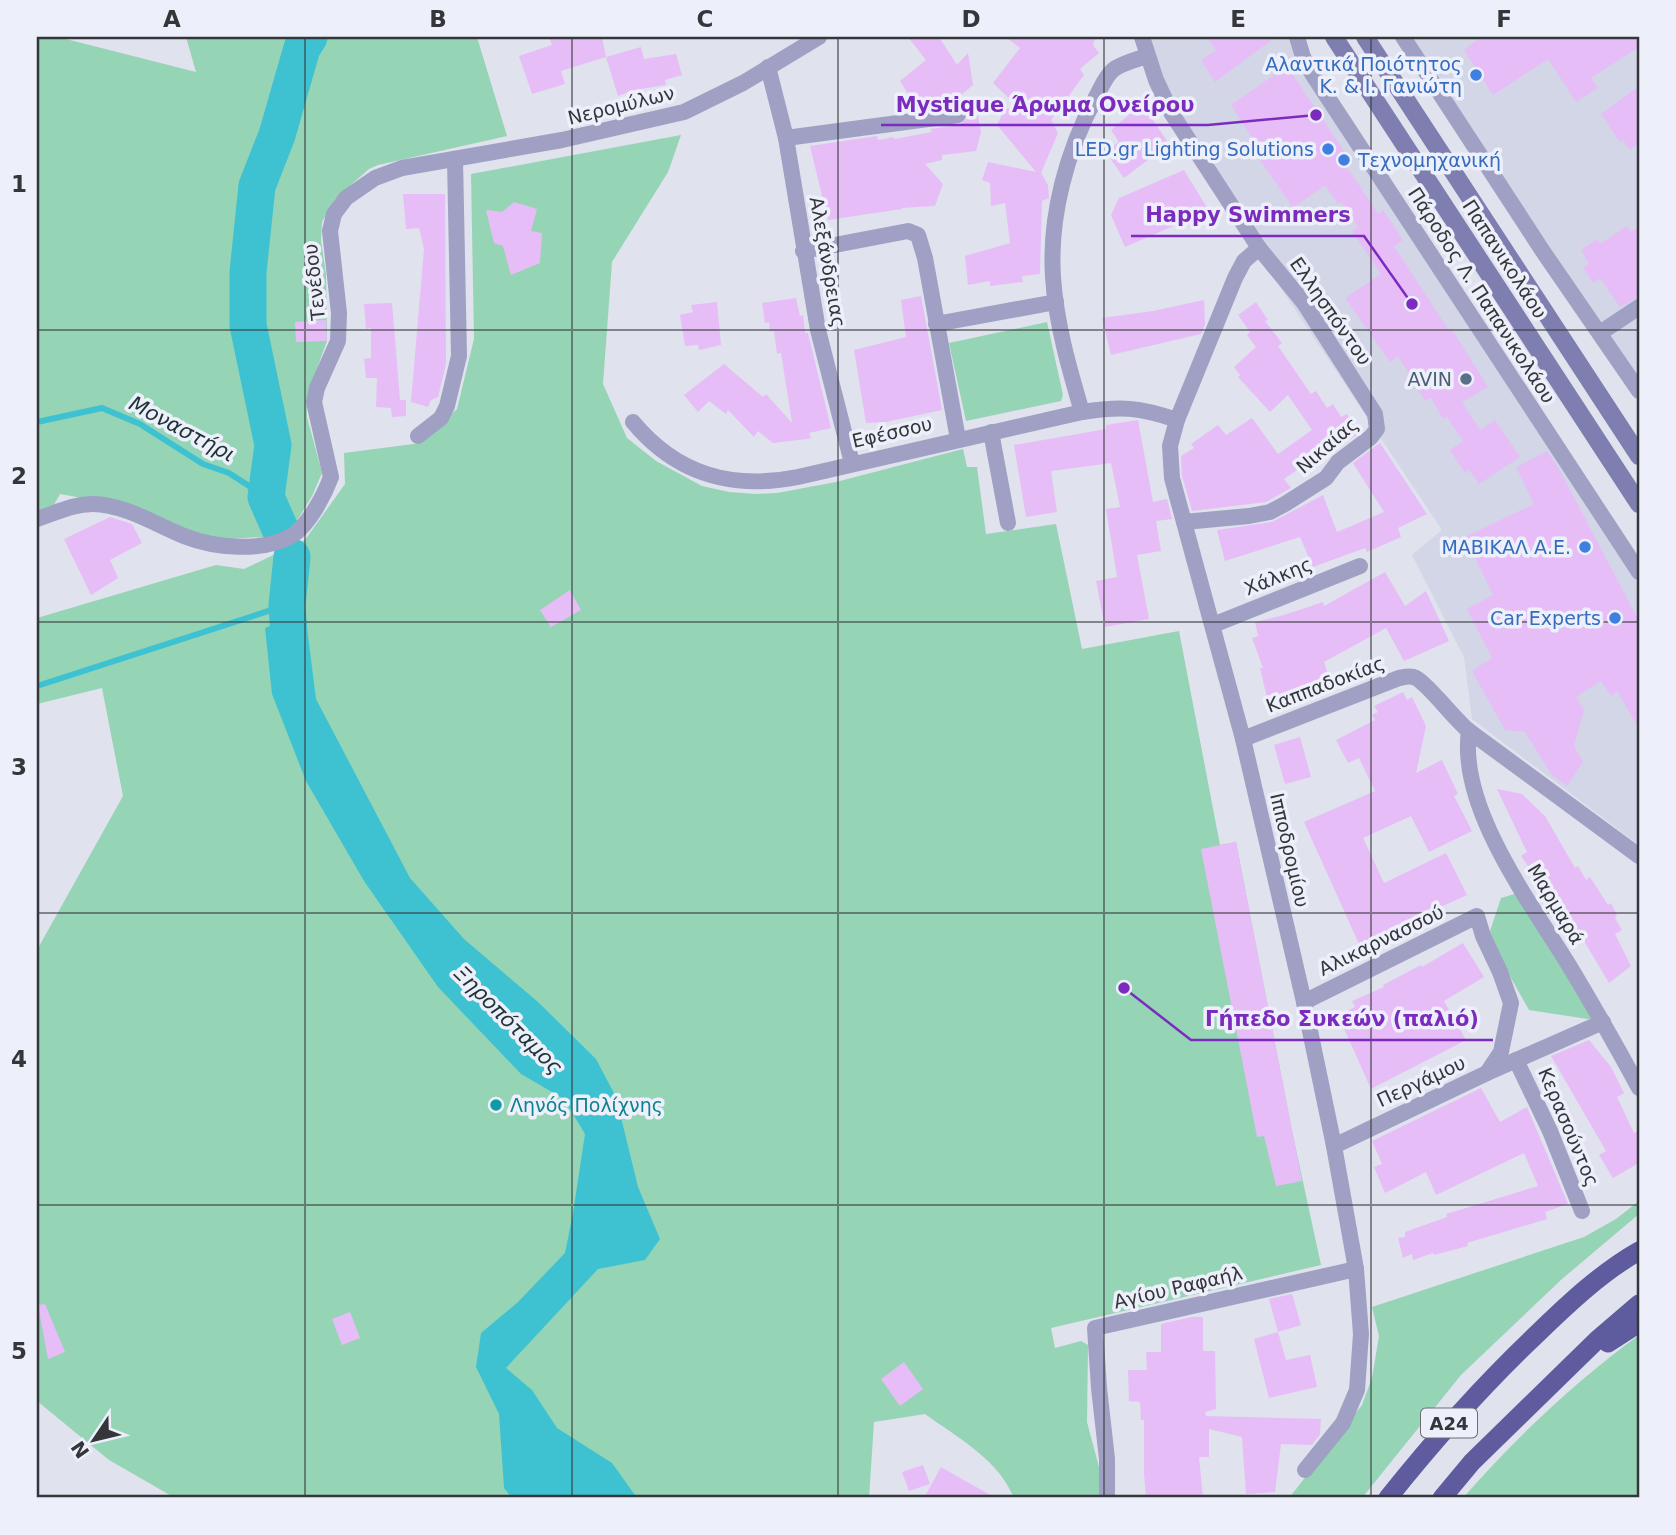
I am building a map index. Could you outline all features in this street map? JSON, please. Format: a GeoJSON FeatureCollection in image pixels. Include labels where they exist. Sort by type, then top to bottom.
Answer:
{"type":"FeatureCollection","features":[{"type":"Feature","properties":{"kind":"highway"},"geometry":{"type":"LineString","coordinates":[[1622,1261],[1639,1241]]}},
{"type":"Feature","properties":{"kind":"highway","name":"Α24"},"geometry":{"type":"LineString","coordinates":[[1388,1498],[1490,1379],[1553,1318],[1622,1261],[1639,1251]]}},
{"type":"Feature","properties":{"kind":"highway","name":"Α24"},"geometry":{"type":"LineString","coordinates":[[1442,1498],[1472,1462],[1639,1304]]}},
{"type":"Feature","properties":{"kind":"highway"},"geometry":{"type":"LineString","coordinates":[[1571,1366],[1639,1323]]}},
{"type":"Feature","properties":{"kind":"main road","name":"Παπανικολάου"},"geometry":{"type":"LineString","coordinates":[[1334,37],[1639,505]]}},
{"type":"Feature","properties":{"kind":"main road","name":"Παπανικολάου"},"geometry":{"type":"LineString","coordinates":[[1364,37],[1639,456]]}},
{"type":"Feature","properties":{"kind":"street","name":"Νερομύλων"},"geometry":{"type":"LineString","coordinates":[[416,165],[552,142],[674,115],[720,96],[819,37]]}},
{"type":"Feature","properties":{"kind":"street","name":"Ελλησπόντου"},"geometry":{"type":"LineString","coordinates":[[1142,37],[1167,105],[1259,248],[1291,285],[1336,351],[1375,414],[1377,429]]}},
{"type":"Feature","properties":{"kind":"street","name":"Πάροδος Λ. Παπανικολάου"},"geometry":{"type":"LineString","coordinates":[[1297,37],[1303,57],[1313,75],[1639,572]]}},
{"type":"Feature","properties":{"kind":"street"},"geometry":{"type":"LineString","coordinates":[[1403,37],[1544,253],[1638,385]]}},
{"type":"Feature","properties":{"kind":"street"},"geometry":{"type":"LineString","coordinates":[[1082,412],[1064,348],[1055,302],[1052,261],[1055,229],[1071,155],[1094,100],[1111,73],[1147,56]]}},
{"type":"Feature","properties":{"kind":"street","name":"Αλεξάνδρειας"},"geometry":{"type":"LineString","coordinates":[[768,67],[786,138],[818,330],[852,463]]}},
{"type":"Feature","properties":{"kind":"street"},"geometry":{"type":"LineString","coordinates":[[786,138],[958,115]]}},
{"type":"Feature","properties":{"kind":"street"},"geometry":{"type":"LineString","coordinates":[[418,436],[441,418],[452,395],[459,356],[455,159]]}},
{"type":"Feature","properties":{"kind":"street","name":"Τενέδου"},"geometry":{"type":"LineString","coordinates":[[37,519],[61,508],[95,504],[128,512],[201,542],[227,547],[275,542],[299,530],[331,477],[314,402],[317,388],[336,349],[339,333],[338,296],[330,240],[333,218],[343,201],[361,187],[392,171],[416,165]]}},
{"type":"Feature","properties":{"kind":"street"},"geometry":{"type":"LineString","coordinates":[[803,251],[908,231],[915,232],[921,242],[958,439]]}},
{"type":"Feature","properties":{"kind":"street","name":"Ιπποδρομίου"},"geometry":{"type":"LineString","coordinates":[[1259,248],[1238,270],[1177,420],[1170,446],[1172,478],[1243,739],[1304,1002],[1356,1269],[1361,1334],[1357,1390],[1343,1423],[1305,1470]]}},
{"type":"Feature","properties":{"kind":"street"},"geometry":{"type":"LineString","coordinates":[[936,324],[1055,302]]}},
{"type":"Feature","properties":{"kind":"street"},"geometry":{"type":"LineString","coordinates":[[1600,333],[1639,307]]}},
{"type":"Feature","properties":{"kind":"street","name":"Εφέσσου"},"geometry":{"type":"LineString","coordinates":[[633,422],[656,445],[683,464],[706,475],[728,481],[771,481],[1082,412],[1121,407],[1139,408],[1177,420]]}},
{"type":"Feature","properties":{"kind":"street","name":"Νικαίας"},"geometry":{"type":"LineString","coordinates":[[1184,522],[1250,516],[1270,512],[1285,505],[1326,478],[1338,462],[1371,437],[1377,429]]}},
{"type":"Feature","properties":{"kind":"street"},"geometry":{"type":"LineString","coordinates":[[991,432],[1008,523]]}},
{"type":"Feature","properties":{"kind":"street","name":"Χάλκης"},"geometry":{"type":"LineString","coordinates":[[1213,625],[1360,566]]}},
{"type":"Feature","properties":{"kind":"street","name":"Καππαδοκίας"},"geometry":{"type":"LineString","coordinates":[[1243,739],[1399,678],[1413,677],[1423,683],[1469,731]]}},
{"type":"Feature","properties":{"kind":"street"},"geometry":{"type":"LineString","coordinates":[[1469,731],[1639,856]]}},
{"type":"Feature","properties":{"kind":"street","name":"Μαρμαρά"},"geometry":{"type":"LineString","coordinates":[[1469,731],[1468,748],[1475,793],[1490,833],[1603,1022],[1639,1088]]}},
{"type":"Feature","properties":{"kind":"street","name":"Αλικαρνασσού"},"geometry":{"type":"LineString","coordinates":[[1304,1002],[1477,916],[1511,1003],[1501,1052],[1487,1073]]}},
{"type":"Feature","properties":{"kind":"street","name":"Περγάμου"},"geometry":{"type":"LineString","coordinates":[[1334,1146],[1487,1073],[1603,1022]]}},
{"type":"Feature","properties":{"kind":"street","name":"Κερασούντος"},"geometry":{"type":"LineString","coordinates":[[1516,1060],[1550,1131],[1582,1211]]}},
{"type":"Feature","properties":{"kind":"street","name":"Αγίου Ραφαήλ"},"geometry":{"type":"LineString","coordinates":[[1107,1498],[1107,1460],[1098,1388],[1096,1328],[1356,1269]]}},
{"type":"Feature","properties":{"kind":"shaded area"},"geometry":{"type":"Polygon","coordinates":[[[1135,37],[1296,37],[1639,575],[1639,845],[1472,719],[1464,657],[1412,555],[1442,530],[1177,132],[1135,37]]]}},
{"type":"Feature","properties":{"kind":"shaded area"},"geometry":{"type":"Polygon","coordinates":[[[1401,37],[1639,37],[1639,397],[1401,37]]]}},
{"type":"Feature","properties":{"kind":"green space"},"geometry":{"type":"Polygon","coordinates":[[[37,37],[58,37],[196,72],[186,37],[477,37],[507,136],[369,169],[335,199],[322,222],[327,341],[307,396],[307,417],[322,473],[294,526],[278,536],[213,540],[110,503],[60,494],[51,510],[37,514],[37,37]]]}},
{"type":"Feature","properties":{"kind":"green space"},"geometry":{"type":"Polygon","coordinates":[[[681,135],[668,172],[612,262],[603,384],[627,438],[656,461],[702,486],[756,494],[777,493],[836,482],[963,449],[967,467],[977,467],[986,534],[1056,524],[1082,649],[1179,631],[1220,845],[1236,842],[1321,1265],[1051,1328],[1055,1348],[1081,1341],[1088,1345],[1087,1422],[1100,1471],[1102,1498],[1014,1498],[1007,1484],[988,1461],[925,1414],[874,1422],[869,1498],[175,1498],[109,1460],[37,1401],[37,950],[123,796],[102,688],[37,704],[37,618],[216,565],[244,569],[305,540],[345,484],[344,453],[421,443],[457,409],[474,339],[471,174],[681,135]]]}},
{"type":"Feature","properties":{"kind":"green space"},"geometry":{"type":"Polygon","coordinates":[[[1047,322],[1063,395],[1061,401],[966,421],[949,343],[1047,322]]]}},
{"type":"Feature","properties":{"kind":"green space"},"geometry":{"type":"Polygon","coordinates":[[[1521,892],[1594,1020],[1529,1010],[1488,937],[1501,898],[1521,892]]]}},
{"type":"Feature","properties":{"kind":"green space"},"geometry":{"type":"Polygon","coordinates":[[[1639,1201],[1639,1214],[1562,1279],[1461,1375],[1362,1498],[1289,1498],[1362,1405],[1372,1378],[1379,1336],[1372,1307],[1584,1237],[1616,1219],[1639,1201]]]}},
{"type":"Feature","properties":{"kind":"green space"},"geometry":{"type":"Polygon","coordinates":[[[1639,1335],[1639,1498],[1463,1498],[1546,1412],[1639,1335]]]}},
{"type":"Feature","properties":{"kind":"water"},"geometry":{"type":"Polygon","coordinates":[[[305,612],[316,699],[410,878],[464,939],[538,1002],[596,1059],[616,1097],[638,1187],[660,1239],[645,1260],[598,1269],[506,1368],[532,1390],[557,1428],[612,1463],[637,1498],[512,1498],[504,1488],[499,1414],[476,1367],[481,1333],[517,1303],[565,1253],[585,1134],[564,1099],[521,1074],[438,987],[364,881],[306,781],[272,694],[265,628],[305,612]]]}},
{"type":"Feature","properties":{"kind":"building"},"geometry":{"type":"Polygon","coordinates":[[[549,37],[602,37],[606,57],[561,71],[565,84],[532,94],[519,56],[552,45],[549,37]]]}},
{"type":"Feature","properties":{"kind":"building"},"geometry":{"type":"Polygon","coordinates":[[[908,37],[939,37],[957,65],[968,53],[973,85],[948,106],[918,110],[900,81],[926,60],[908,37]]]}},
{"type":"Feature","properties":{"kind":"building"},"geometry":{"type":"Polygon","coordinates":[[[1006,37],[1096,37],[1093,45],[1099,53],[1080,69],[1084,75],[1051,120],[1058,133],[1041,173],[1048,185],[1049,198],[1042,201],[1040,274],[1022,276],[1023,282],[990,286],[990,281],[968,285],[965,256],[1010,243],[1005,203],[991,206],[990,183],[982,180],[988,162],[1036,172],[997,125],[1005,109],[1018,107],[993,83],[1020,48],[1006,37]]]}},
{"type":"Feature","properties":{"kind":"building"},"geometry":{"type":"Polygon","coordinates":[[[1207,37],[1276,37],[1215,82],[1201,60],[1216,50],[1207,37]]]}},
{"type":"Feature","properties":{"kind":"building"},"geometry":{"type":"Polygon","coordinates":[[[1481,37],[1639,37],[1639,47],[1591,78],[1598,88],[1576,102],[1548,59],[1493,95],[1464,50],[1481,37]]]}},
{"type":"Feature","properties":{"kind":"building"},"geometry":{"type":"Polygon","coordinates":[[[641,47],[644,59],[676,54],[682,75],[665,80],[666,85],[634,90],[618,96],[606,57],[641,47]]]}},
{"type":"Feature","properties":{"kind":"building"},"geometry":{"type":"Polygon","coordinates":[[[1287,66],[1352,163],[1347,167],[1378,214],[1383,210],[1403,240],[1394,246],[1488,387],[1462,402],[1480,430],[1495,420],[1520,457],[1479,484],[1469,470],[1465,473],[1450,450],[1463,441],[1447,417],[1443,419],[1431,398],[1425,401],[1398,356],[1390,362],[1345,298],[1381,274],[1352,232],[1358,227],[1325,185],[1293,208],[1247,141],[1252,138],[1231,105],[1287,66]]]}},
{"type":"Feature","properties":{"kind":"building"},"geometry":{"type":"Polygon","coordinates":[[[1639,86],[1639,143],[1630,150],[1623,140],[1620,142],[1601,114],[1639,86]]]}},
{"type":"Feature","properties":{"kind":"building"},"geometry":{"type":"Polygon","coordinates":[[[1142,104],[1169,144],[1124,178],[1105,151],[1119,142],[1111,130],[1142,104]]]}},
{"type":"Feature","properties":{"kind":"building"},"geometry":{"type":"Polygon","coordinates":[[[978,115],[981,132],[976,151],[942,155],[942,160],[925,164],[943,184],[935,206],[902,208],[828,220],[810,146],[877,136],[878,140],[894,139],[932,132],[930,129],[960,125],[968,117],[978,115]]]}},
{"type":"Feature","properties":{"kind":"building"},"geometry":{"type":"Polygon","coordinates":[[[1184,170],[1212,216],[1188,226],[1185,221],[1125,247],[1111,215],[1119,198],[1184,170]]]}},
{"type":"Feature","properties":{"kind":"building"},"geometry":{"type":"Polygon","coordinates":[[[403,194],[445,194],[446,364],[438,397],[431,400],[428,407],[411,402],[424,249],[419,228],[406,229],[403,194]]]}},
{"type":"Feature","properties":{"kind":"building"},"geometry":{"type":"Polygon","coordinates":[[[514,202],[537,209],[531,231],[542,233],[540,263],[511,275],[503,246],[494,243],[486,210],[502,212],[514,202]]]}},
{"type":"Feature","properties":{"kind":"building"},"geometry":{"type":"Polygon","coordinates":[[[1627,226],[1631,232],[1639,226],[1639,297],[1620,307],[1600,278],[1593,283],[1583,267],[1589,264],[1581,250],[1597,239],[1600,244],[1627,226]]]}},
{"type":"Feature","properties":{"kind":"building"},"geometry":{"type":"Polygon","coordinates":[[[921,296],[942,410],[886,422],[866,423],[854,350],[906,337],[901,300],[921,296]]]}},
{"type":"Feature","properties":{"kind":"building"},"geometry":{"type":"Polygon","coordinates":[[[796,298],[800,316],[803,315],[805,333],[808,333],[831,428],[809,433],[811,438],[773,443],[758,431],[754,437],[728,410],[726,414],[709,401],[698,412],[684,395],[724,364],[763,397],[766,394],[792,423],[781,353],[777,354],[774,331],[770,332],[769,322],[765,323],[762,303],[796,298]]]}},
{"type":"Feature","properties":{"kind":"building"},"geometry":{"type":"Polygon","coordinates":[[[1204,300],[1205,324],[1201,334],[1111,355],[1102,318],[1204,300]]]}},
{"type":"Feature","properties":{"kind":"building"},"geometry":{"type":"Polygon","coordinates":[[[717,302],[721,345],[699,350],[698,345],[685,346],[680,315],[693,312],[691,305],[717,302]]]}},
{"type":"Feature","properties":{"kind":"building"},"geometry":{"type":"Polygon","coordinates":[[[1256,302],[1268,320],[1265,321],[1282,343],[1278,346],[1311,394],[1316,391],[1327,408],[1333,404],[1341,417],[1347,414],[1359,433],[1329,454],[1326,450],[1284,479],[1291,488],[1266,502],[1192,511],[1182,476],[1181,456],[1194,448],[1191,444],[1218,425],[1226,435],[1252,418],[1278,454],[1312,430],[1288,395],[1270,412],[1238,377],[1240,375],[1234,367],[1256,347],[1247,335],[1250,332],[1238,315],[1256,302]]]}},
{"type":"Feature","properties":{"kind":"building"},"geometry":{"type":"Polygon","coordinates":[[[392,303],[400,400],[406,400],[406,416],[392,417],[391,408],[376,407],[377,378],[366,378],[364,359],[371,358],[371,328],[366,329],[364,304],[392,303]]]}},
{"type":"Feature","properties":{"kind":"building"},"geometry":{"type":"Polygon","coordinates":[[[326,320],[327,341],[296,342],[295,322],[326,320]]]}},
{"type":"Feature","properties":{"kind":"building"},"geometry":{"type":"Polygon","coordinates":[[[1138,420],[1153,502],[1167,499],[1172,519],[1156,521],[1161,551],[1137,555],[1149,619],[1105,627],[1096,581],[1117,577],[1106,509],[1120,507],[1111,463],[1051,471],[1057,512],[1026,517],[1014,445],[1106,429],[1106,425],[1138,420]]]}},
{"type":"Feature","properties":{"kind":"building"},"geometry":{"type":"Polygon","coordinates":[[[1380,443],[1427,514],[1398,528],[1401,537],[1367,552],[1365,548],[1313,567],[1300,537],[1225,561],[1217,530],[1272,522],[1323,495],[1337,532],[1384,512],[1353,463],[1380,443]]]}},
{"type":"Feature","properties":{"kind":"building"},"geometry":{"type":"Polygon","coordinates":[[[1547,451],[1639,621],[1639,729],[1617,691],[1611,696],[1601,681],[1576,697],[1584,710],[1574,746],[1583,762],[1567,786],[1551,774],[1525,732],[1505,730],[1472,671],[1492,658],[1467,609],[1493,595],[1465,537],[1534,504],[1516,467],[1547,451]]]}},
{"type":"Feature","properties":{"kind":"building"},"geometry":{"type":"Polygon","coordinates":[[[110,517],[132,524],[142,543],[110,560],[118,578],[91,595],[64,539],[110,517]]]}},
{"type":"Feature","properties":{"kind":"building"},"geometry":{"type":"Polygon","coordinates":[[[1385,572],[1405,606],[1426,591],[1449,641],[1404,661],[1386,628],[1324,662],[1330,681],[1292,693],[1294,700],[1269,706],[1260,668],[1263,668],[1252,638],[1258,636],[1255,622],[1323,602],[1324,606],[1385,572]]]}},
{"type":"Feature","properties":{"kind":"building"},"geometry":{"type":"Polygon","coordinates":[[[570,590],[581,610],[551,627],[540,610],[570,590]]]}},
{"type":"Feature","properties":{"kind":"building"},"geometry":{"type":"Polygon","coordinates":[[[1403,692],[1407,700],[1412,697],[1426,726],[1416,773],[1442,760],[1458,794],[1454,796],[1472,831],[1429,852],[1411,816],[1363,838],[1384,883],[1446,853],[1467,895],[1359,944],[1304,822],[1375,791],[1359,758],[1348,763],[1336,740],[1375,720],[1372,715],[1378,712],[1374,706],[1403,692]]]}},
{"type":"Feature","properties":{"kind":"building"},"geometry":{"type":"Polygon","coordinates":[[[1300,737],[1311,777],[1285,784],[1274,745],[1300,737]]]}},
{"type":"Feature","properties":{"kind":"building"},"geometry":{"type":"Polygon","coordinates":[[[1497,789],[1522,794],[1545,816],[1575,868],[1578,866],[1586,880],[1590,877],[1608,905],[1611,903],[1622,930],[1615,934],[1631,966],[1609,983],[1558,897],[1552,901],[1521,856],[1527,852],[1497,789]]]}},
{"type":"Feature","properties":{"kind":"building"},"geometry":{"type":"Polygon","coordinates":[[[1236,842],[1302,1181],[1276,1186],[1264,1136],[1257,1137],[1201,849],[1236,842]]]}},
{"type":"Feature","properties":{"kind":"building"},"geometry":{"type":"Polygon","coordinates":[[[1463,943],[1484,977],[1444,1001],[1466,1040],[1371,1089],[1338,1015],[1355,1007],[1352,1001],[1384,987],[1383,985],[1421,965],[1422,967],[1463,943]]]}},
{"type":"Feature","properties":{"kind":"building"},"geometry":{"type":"Polygon","coordinates":[[[1589,1040],[1611,1067],[1624,1093],[1617,1097],[1634,1133],[1639,1130],[1639,1163],[1613,1178],[1599,1155],[1606,1151],[1551,1056],[1589,1040]]]}},
{"type":"Feature","properties":{"kind":"building"},"geometry":{"type":"Polygon","coordinates":[[[1481,1088],[1500,1122],[1527,1107],[1568,1204],[1545,1212],[1547,1219],[1467,1243],[1468,1246],[1413,1260],[1412,1254],[1403,1258],[1398,1238],[1405,1237],[1405,1232],[1447,1217],[1446,1214],[1538,1186],[1524,1153],[1436,1195],[1426,1172],[1385,1193],[1374,1167],[1382,1164],[1372,1141],[1481,1088]]]}},
{"type":"Feature","properties":{"kind":"building"},"geometry":{"type":"Polygon","coordinates":[[[1292,1294],[1301,1325],[1278,1332],[1269,1299],[1292,1294]]]}},
{"type":"Feature","properties":{"kind":"building"},"geometry":{"type":"Polygon","coordinates":[[[45,1304],[65,1352],[48,1359],[38,1305],[45,1304]]]}},
{"type":"Feature","properties":{"kind":"building"},"geometry":{"type":"Polygon","coordinates":[[[350,1312],[360,1338],[342,1345],[332,1319],[350,1312]]]}},
{"type":"Feature","properties":{"kind":"building"},"geometry":{"type":"Polygon","coordinates":[[[1203,1317],[1203,1351],[1215,1351],[1216,1409],[1205,1412],[1206,1416],[1321,1419],[1320,1434],[1312,1445],[1281,1444],[1275,1492],[1246,1494],[1242,1437],[1209,1429],[1209,1457],[1199,1457],[1203,1498],[1146,1498],[1144,1420],[1141,1420],[1140,1402],[1129,1401],[1128,1370],[1147,1370],[1146,1352],[1161,1352],[1161,1324],[1203,1317]]]}},
{"type":"Feature","properties":{"kind":"building"},"geometry":{"type":"Polygon","coordinates":[[[1278,1332],[1286,1360],[1310,1355],[1317,1387],[1269,1398],[1254,1339],[1278,1332]]]}},
{"type":"Feature","properties":{"kind":"building"},"geometry":{"type":"Polygon","coordinates":[[[904,1362],[923,1389],[900,1406],[881,1379],[904,1362]]]}},
{"type":"Feature","properties":{"kind":"building"},"geometry":{"type":"Polygon","coordinates":[[[923,1465],[930,1484],[909,1491],[902,1472],[923,1465]]]}},
{"type":"Feature","properties":{"kind":"building"},"geometry":{"type":"Polygon","coordinates":[[[941,1467],[967,1482],[996,1498],[924,1498],[941,1467]]]}},
{"type":"Feature","properties":{"kind":"waterway","name":"Ξηροπόταμος"},"geometry":{"type":"LineString","coordinates":[[281,531],[266,497],[273,445],[248,325],[248,272],[257,186],[277,135],[302,48],[309,37]]}},
{"type":"Feature","properties":{"kind":"waterway","name":"Μοναστήρι"},"geometry":{"type":"LineString","coordinates":[[37,422],[102,408],[140,424],[203,464],[229,473],[266,497]]}},
{"type":"Feature","properties":{"kind":"waterway","name":"Ξηροπόταμος"},"geometry":{"type":"LineString","coordinates":[[291,667],[287,605],[292,557]]}},
{"type":"Feature","properties":{"kind":"waterway"},"geometry":{"type":"LineString","coordinates":[[37,686],[287,605]]}},
{"type":"Feature","properties":{"kind":"place","name":"Αλαντικά Ποιότητος Κ. & Ι. Γανιώτη"},"geometry":{"type":"Point","coordinates":[1476,75]}},
{"type":"Feature","properties":{"kind":"place","name":"Mystique Άρωμα Ονείρου"},"geometry":{"type":"Point","coordinates":[1316,115]}},
{"type":"Feature","properties":{"kind":"place","name":"LED.gr Lighting Solutions"},"geometry":{"type":"Point","coordinates":[1328,149]}},
{"type":"Feature","properties":{"kind":"place","name":"Τεχνομηχανική"},"geometry":{"type":"Point","coordinates":[1344,160]}},
{"type":"Feature","properties":{"kind":"place","name":"Happy Swimmers"},"geometry":{"type":"Point","coordinates":[1412,304]}},
{"type":"Feature","properties":{"kind":"place","name":"AVIN"},"geometry":{"type":"Point","coordinates":[1466,379]}},
{"type":"Feature","properties":{"kind":"place","name":"ΜΑΒΙΚΑΛ Α.Ε."},"geometry":{"type":"Point","coordinates":[1585,547]}},
{"type":"Feature","properties":{"kind":"place","name":"Car Experts"},"geometry":{"type":"Point","coordinates":[1615,618]}},
{"type":"Feature","properties":{"kind":"place","name":"Γήπεδο Συκεών (παλιό)"},"geometry":{"type":"Point","coordinates":[1124,988]}},
{"type":"Feature","properties":{"kind":"place","name":"Ληνός Πολίχνης"},"geometry":{"type":"Point","coordinates":[496,1105]}}]}
